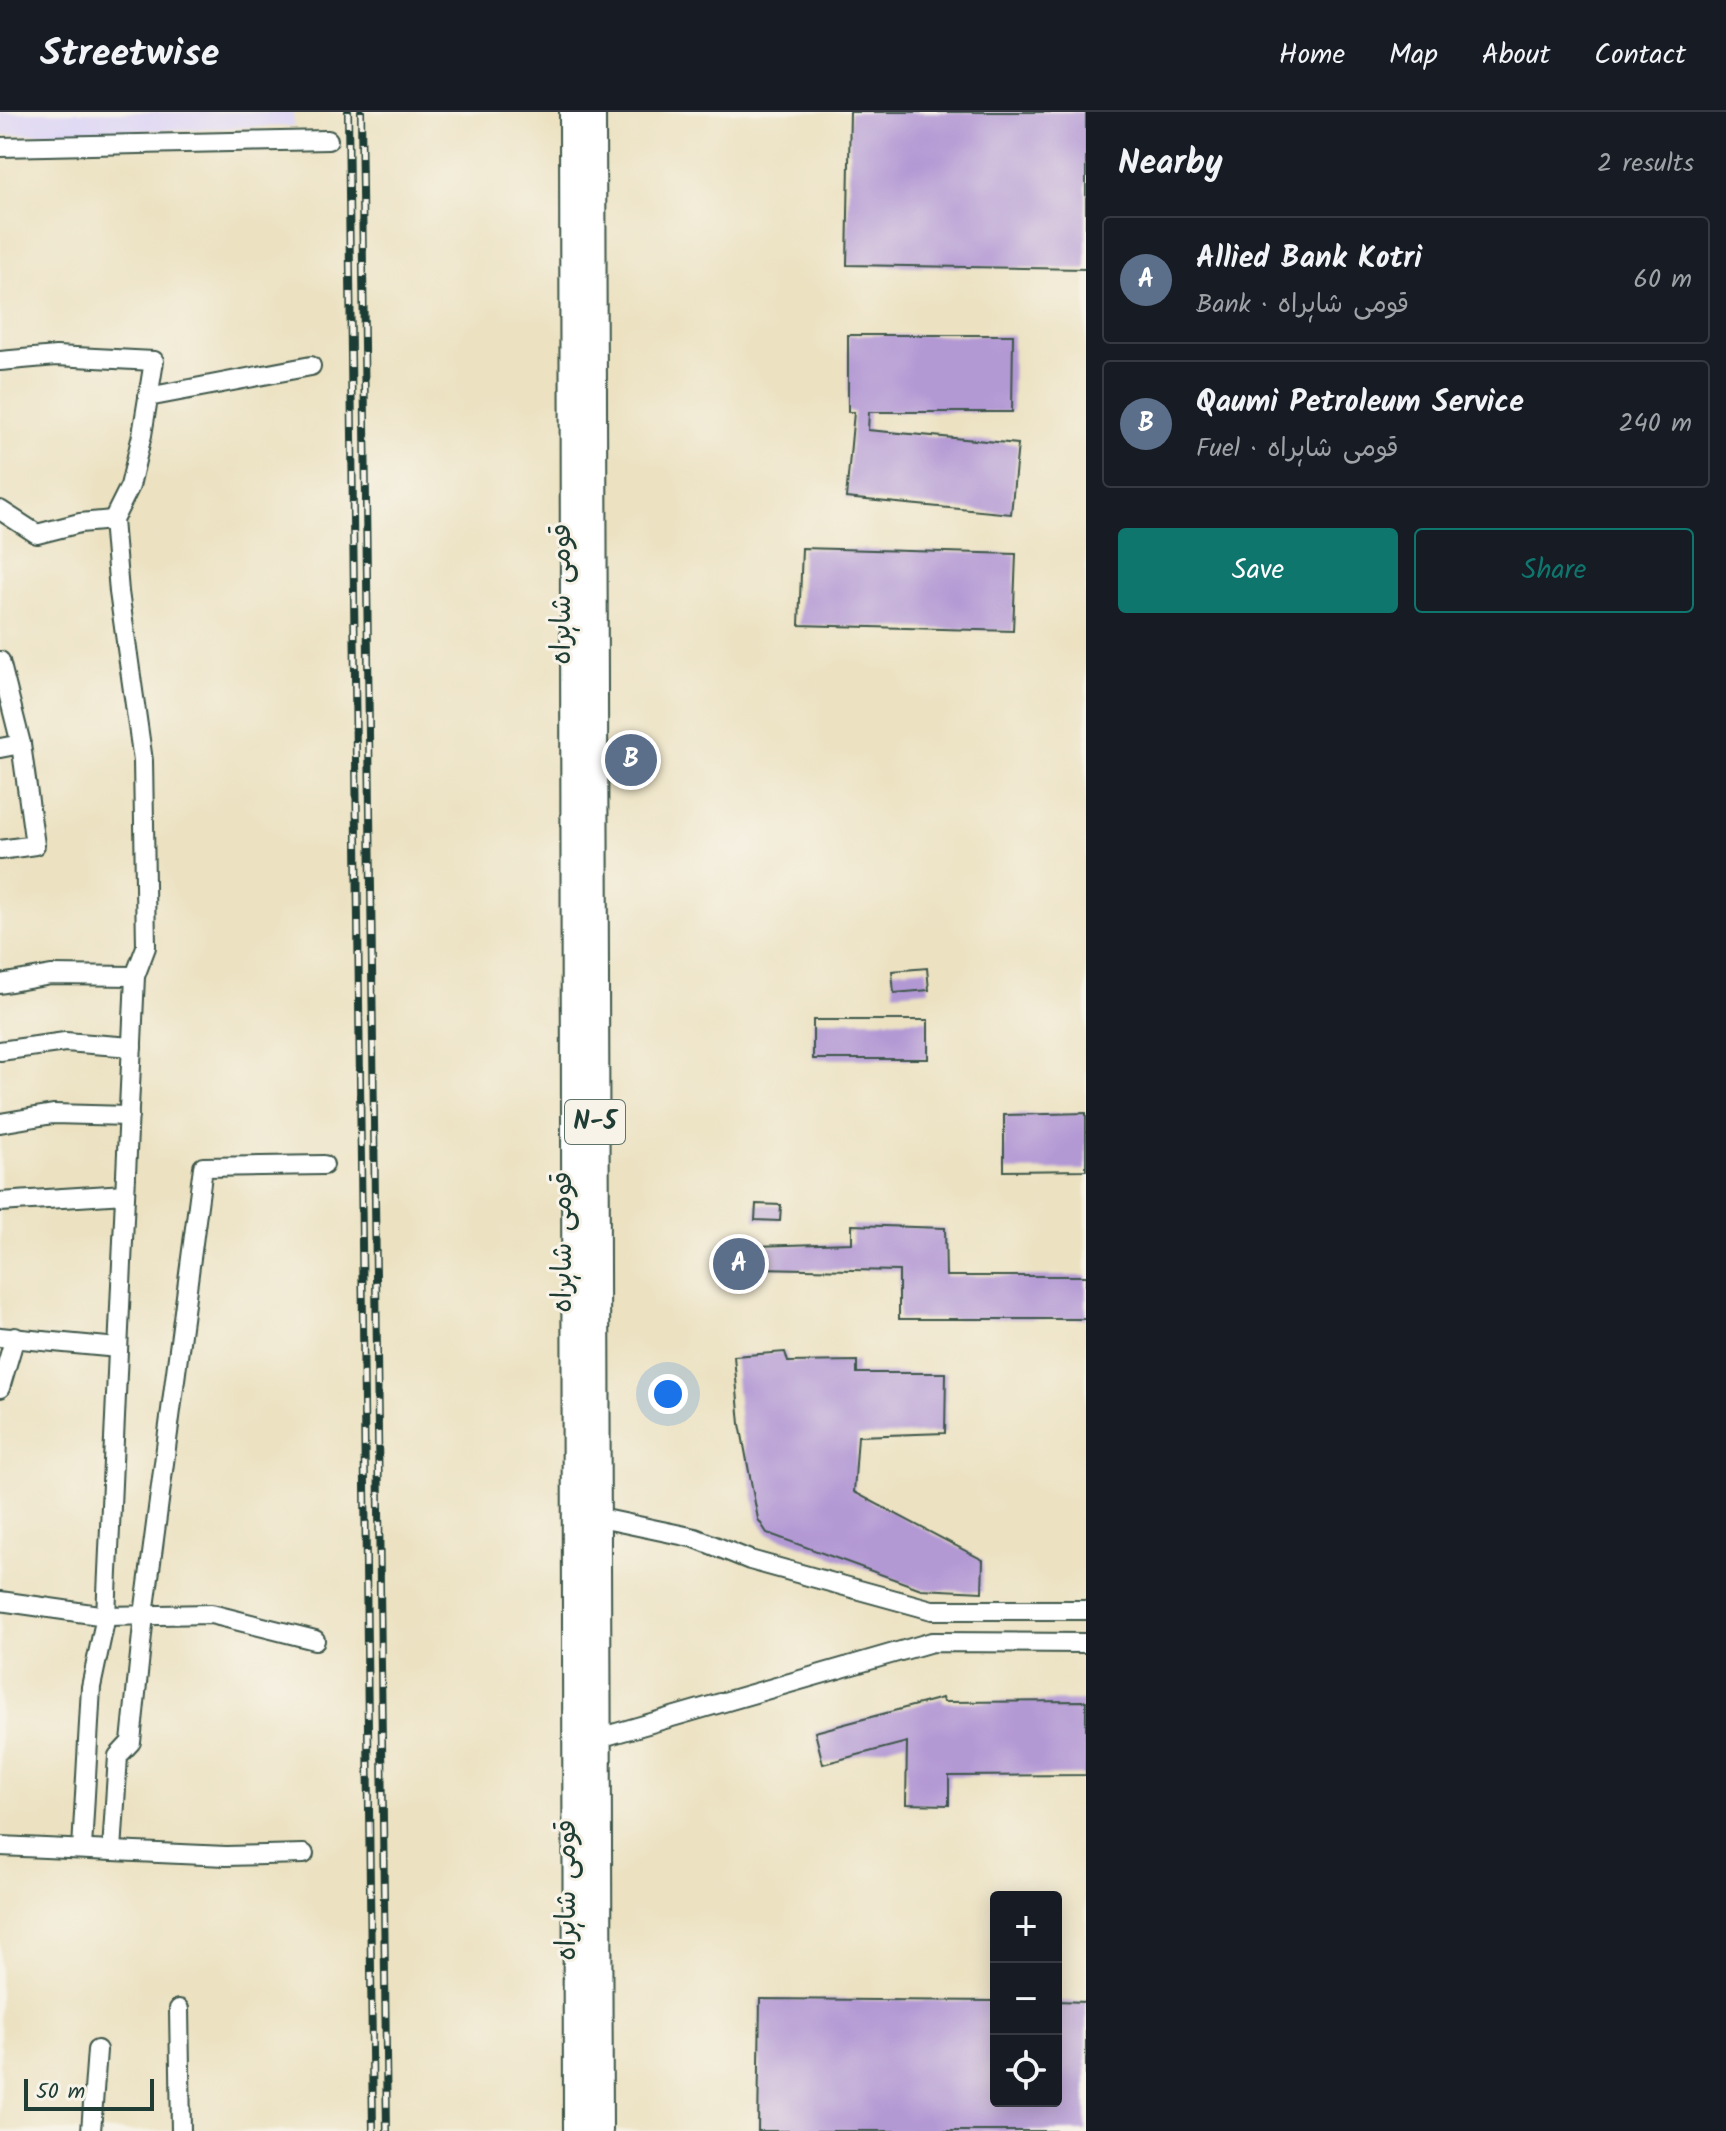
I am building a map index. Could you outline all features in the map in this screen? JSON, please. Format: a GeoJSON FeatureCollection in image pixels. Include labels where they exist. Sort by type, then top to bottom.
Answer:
{"type":"FeatureCollection","features":[{"type":"Feature","properties":{"kind":"highway","name":"قومی شاہراہ"},"geometry":{"type":"LineString","coordinates":[[573,112],[587,1738],[599,2131]]}},
{"type":"Feature","properties":{"kind":"highway","name":"قومی شاہراہ"},"geometry":{"type":"LineString","coordinates":[[586,1515],[592,112]]}},
{"type":"Feature","properties":{"kind":"highway","name":"قومی شاہراہ"},"geometry":{"type":"LineString","coordinates":[[577,2131],[587,1738]]}},
{"type":"Feature","properties":{"kind":"street"},"geometry":{"type":"LineString","coordinates":[[0,147],[328,140]]}},
{"type":"Feature","properties":{"kind":"street"},"geometry":{"type":"LineString","coordinates":[[0,361],[56,356],[154,361],[130,486],[113,520],[119,592],[143,761],[146,947],[135,976],[106,1616],[91,1687],[82,1849]]}},
{"type":"Feature","properties":{"kind":"street"},"geometry":{"type":"LineString","coordinates":[[148,397],[311,366]]}},
{"type":"Feature","properties":{"kind":"street"},"geometry":{"type":"LineString","coordinates":[[0,510],[37,534],[80,523],[113,520]]}},
{"type":"Feature","properties":{"kind":"street"},"geometry":{"type":"LineString","coordinates":[[0,661],[21,744],[35,845],[0,850]]}},
{"type":"Feature","properties":{"kind":"street"},"geometry":{"type":"LineString","coordinates":[[0,748],[21,744]]}},
{"type":"Feature","properties":{"kind":"street"},"geometry":{"type":"LineString","coordinates":[[0,984],[51,975],[135,976]]}},
{"type":"Feature","properties":{"kind":"street"},"geometry":{"type":"LineString","coordinates":[[0,1051],[65,1042],[132,1047]]}},
{"type":"Feature","properties":{"kind":"street"},"geometry":{"type":"LineString","coordinates":[[0,1123],[53,1114],[129,1116]]}},
{"type":"Feature","properties":{"kind":"street"},"geometry":{"type":"LineString","coordinates":[[112,1851],[118,1756],[131,1742],[144,1615],[203,1167],[324,1165]]}},
{"type":"Feature","properties":{"kind":"street"},"geometry":{"type":"LineString","coordinates":[[0,1202],[125,1194]]}},
{"type":"Feature","properties":{"kind":"street"},"geometry":{"type":"LineString","coordinates":[[0,1388],[7,1337],[118,1348]]}},
{"type":"Feature","properties":{"kind":"street"},"geometry":{"type":"LineString","coordinates":[[586,1515],[695,1538],[750,1560],[932,1610],[1086,1610]]}},
{"type":"Feature","properties":{"kind":"street"},"geometry":{"type":"LineString","coordinates":[[0,1601],[106,1616],[211,1614],[315,1640]]}},
{"type":"Feature","properties":{"kind":"street"},"geometry":{"type":"LineString","coordinates":[[587,1738],[932,1642],[1086,1643]]}},
{"type":"Feature","properties":{"kind":"street"},"geometry":{"type":"LineString","coordinates":[[0,1846],[226,1856],[304,1854]]}},
{"type":"Feature","properties":{"kind":"street"},"geometry":{"type":"LineString","coordinates":[[179,2009],[181,2131]]}},
{"type":"Feature","properties":{"kind":"street"},"geometry":{"type":"LineString","coordinates":[[91,2131],[97,2050]]}},
{"type":"Feature","properties":{"kind":"shaded area"},"geometry":{"type":"Polygon","coordinates":[[[0,112],[293,112],[294,126],[0,135],[0,112]]]}},
{"type":"Feature","properties":{"kind":"building"},"geometry":{"type":"Polygon","coordinates":[[[850,112],[1086,112],[1086,269],[847,265],[850,112]]]}},
{"type":"Feature","properties":{"kind":"building"},"geometry":{"type":"Polygon","coordinates":[[[848,335],[1013,335],[1012,412],[869,412],[868,430],[1018,444],[1011,514],[846,498],[854,412],[848,412],[848,335]]]}},
{"type":"Feature","properties":{"kind":"building"},"geometry":{"type":"Polygon","coordinates":[[[802,548],[1016,554],[1013,631],[799,625],[802,548]]]}},
{"type":"Feature","properties":{"kind":"building"},"geometry":{"type":"Polygon","coordinates":[[[927,968],[929,990],[894,993],[892,971],[927,968]]]}},
{"type":"Feature","properties":{"kind":"building"},"geometry":{"type":"Polygon","coordinates":[[[813,1020],[928,1020],[928,1059],[813,1059],[813,1020]]]}},
{"type":"Feature","properties":{"kind":"building"},"geometry":{"type":"Polygon","coordinates":[[[1086,1113],[1086,1170],[1004,1171],[1004,1115],[1086,1113]]]}},
{"type":"Feature","properties":{"kind":"building"},"geometry":{"type":"Polygon","coordinates":[[[756,1204],[781,1205],[780,1221],[755,1220],[756,1204]]]}},
{"type":"Feature","properties":{"kind":"building"},"geometry":{"type":"Polygon","coordinates":[[[852,1225],[945,1228],[946,1276],[1086,1276],[1086,1319],[899,1319],[899,1271],[759,1268],[755,1246],[852,1243],[852,1225]]]}},
{"type":"Feature","properties":{"kind":"building"},"geometry":{"type":"Polygon","coordinates":[[[785,1352],[788,1362],[857,1361],[857,1373],[946,1373],[945,1433],[858,1436],[854,1492],[983,1560],[982,1592],[921,1589],[767,1533],[758,1519],[740,1424],[734,1356],[785,1352]]]}},
{"type":"Feature","properties":{"kind":"building"},"geometry":{"type":"Polygon","coordinates":[[[942,1698],[943,1702],[1086,1701],[1086,1775],[949,1776],[949,1805],[906,1804],[907,1742],[823,1764],[815,1732],[942,1698]]]}},
{"type":"Feature","properties":{"kind":"building"},"geometry":{"type":"Polygon","coordinates":[[[760,1999],[990,2001],[990,2107],[1062,2107],[1062,2001],[1086,2002],[1086,2131],[758,2131],[760,1999]]]}},
{"type":"Feature","properties":{"kind":"railway"},"geometry":{"type":"LineString","coordinates":[[348,112],[373,2131]]}},
{"type":"Feature","properties":{"kind":"railway"},"geometry":{"type":"LineString","coordinates":[[361,112],[387,2131]]}},
{"type":"Feature","properties":{"kind":"place","name":"Qaumi Petroleum Service"},"geometry":{"type":"Point","coordinates":[631,760]}},
{"type":"Feature","properties":{"kind":"place","name":"Allied Bank Kotri"},"geometry":{"type":"Point","coordinates":[739,1264]}}]}
